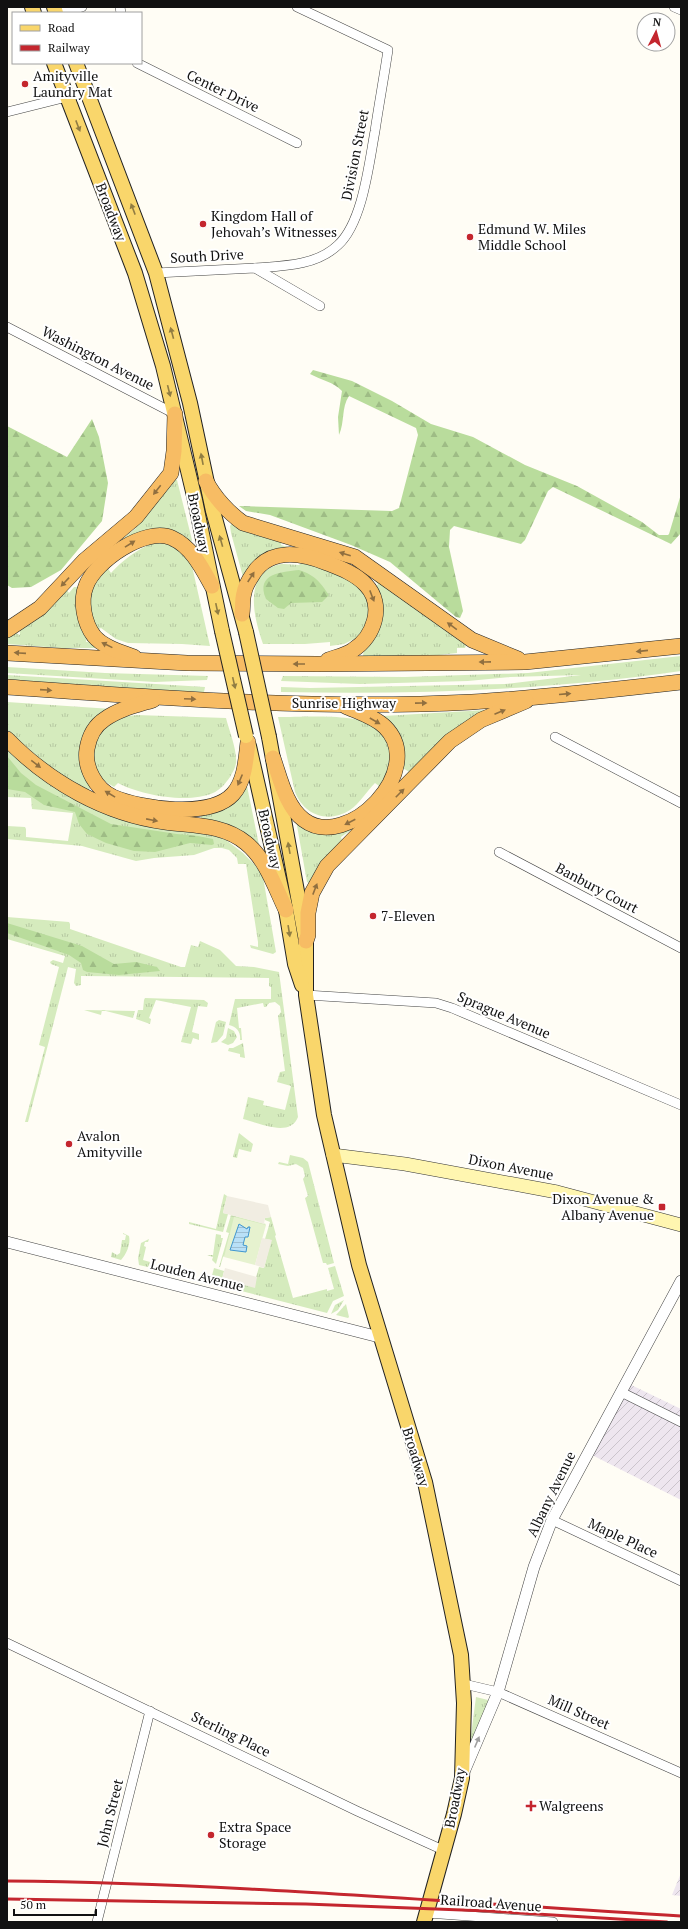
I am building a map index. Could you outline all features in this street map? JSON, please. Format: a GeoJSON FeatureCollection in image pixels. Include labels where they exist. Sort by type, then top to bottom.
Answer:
{"type":"FeatureCollection","features":[{"type":"Feature","properties":{"kind":"highway"},"geometry":{"type":"LineString","coordinates":[[7,630],[40,608],[85,560],[136,517],[171,473],[174,451],[175,414]]}},
{"type":"Feature","properties":{"kind":"highway"},"geometry":{"type":"LineString","coordinates":[[206,481],[234,517],[243,523],[355,557],[472,640],[525,662]]}},
{"type":"Feature","properties":{"kind":"highway"},"geometry":{"type":"LineString","coordinates":[[142,661],[101,643],[94,635],[85,618],[84,602],[86,587],[94,572],[114,555],[140,538],[156,535],[171,537],[184,545],[197,560],[212,586]]}},
{"type":"Feature","properties":{"kind":"highway"},"geometry":{"type":"LineString","coordinates":[[242,614],[244,593],[247,583],[257,568],[267,560],[282,555],[296,554],[310,557],[343,569],[356,576],[366,585],[372,595],[375,606],[376,616],[370,634],[363,643],[352,651],[317,664]]}},
{"type":"Feature","properties":{"kind":"highway"},"geometry":{"type":"LineString","coordinates":[[7,652],[142,661],[238,665],[525,662],[681,646]]}},
{"type":"Feature","properties":{"kind":"highway","name":"Sunrise Highway"},"geometry":{"type":"LineString","coordinates":[[7,687],[158,698],[340,704],[471,702],[681,682]]}},
{"type":"Feature","properties":{"kind":"highway"},"geometry":{"type":"LineString","coordinates":[[306,941],[308,935],[308,914],[312,893],[327,866],[450,740],[481,720],[538,696]]}},
{"type":"Feature","properties":{"kind":"highway"},"geometry":{"type":"LineString","coordinates":[[158,698],[115,713],[104,719],[94,730],[88,740],[86,753],[92,777],[100,787],[113,796],[138,804],[178,809],[204,808],[220,803],[233,794],[240,783],[244,769],[247,739]]}},
{"type":"Feature","properties":{"kind":"highway"},"geometry":{"type":"LineString","coordinates":[[273,758],[286,795],[292,807],[303,820],[309,824],[331,828],[345,825],[355,820],[378,800],[392,780],[398,762],[398,751],[396,742],[384,726],[376,720],[340,704]]}},
{"type":"Feature","properties":{"kind":"highway"},"geometry":{"type":"LineString","coordinates":[[7,739],[17,750],[63,785],[96,803],[140,817],[165,822],[214,828],[231,833],[245,842],[260,858],[286,910]]}},
{"type":"Feature","properties":{"kind":"main road","name":"Broadway"},"geometry":{"type":"LineString","coordinates":[[54,64],[135,273],[163,366],[286,910],[294,964],[306,995]]}},
{"type":"Feature","properties":{"kind":"main road","name":"Broadway"},"geometry":{"type":"LineString","coordinates":[[76,64],[156,273],[190,403],[213,511],[242,614],[269,737],[306,941],[306,995],[324,1115],[359,1265],[379,1337],[425,1482],[449,1596],[464,1684],[462,1778],[454,1814],[425,1917]]}},
{"type":"Feature","properties":{"kind":"main road","name":"Dixon Avenue"},"geometry":{"type":"LineString","coordinates":[[333,1155],[404,1164],[557,1192],[681,1225]]}},
{"type":"Feature","properties":{"kind":"street"},"geometry":{"type":"LineString","coordinates":[[64,12],[82,7]]}},
{"type":"Feature","properties":{"kind":"street","name":"Division Street"},"geometry":{"type":"LineString","coordinates":[[255,268],[290,266],[315,259],[338,246],[346,236],[356,215],[366,181],[388,50],[297,7]]}},
{"type":"Feature","properties":{"kind":"street"},"geometry":{"type":"LineString","coordinates":[[674,7],[681,10]]}},
{"type":"Feature","properties":{"kind":"street","name":"Center Drive"},"geometry":{"type":"LineString","coordinates":[[139,64],[297,143]]}},
{"type":"Feature","properties":{"kind":"street"},"geometry":{"type":"LineString","coordinates":[[7,112],[88,92]]}},
{"type":"Feature","properties":{"kind":"street","name":"South Drive"},"geometry":{"type":"LineString","coordinates":[[156,273],[255,268],[320,306]]}},
{"type":"Feature","properties":{"kind":"street","name":"Washington Avenue"},"geometry":{"type":"LineString","coordinates":[[7,327],[175,414]]}},
{"type":"Feature","properties":{"kind":"street"},"geometry":{"type":"LineString","coordinates":[[555,737],[681,803]]}},
{"type":"Feature","properties":{"kind":"street","name":"Banbury Court"},"geometry":{"type":"LineString","coordinates":[[499,852],[681,948]]}},
{"type":"Feature","properties":{"kind":"street","name":"Sprague Avenue"},"geometry":{"type":"LineString","coordinates":[[306,995],[436,1003],[452,1008],[681,1105]]}},
{"type":"Feature","properties":{"kind":"street","name":"Louden Avenue"},"geometry":{"type":"LineString","coordinates":[[7,1242],[379,1337]]}},
{"type":"Feature","properties":{"kind":"street","name":"Albany Avenue"},"geometry":{"type":"LineString","coordinates":[[462,1778],[498,1692],[534,1567],[552,1520],[681,1281]]}},
{"type":"Feature","properties":{"kind":"street"},"geometry":{"type":"LineString","coordinates":[[621,1392],[681,1422]]}},
{"type":"Feature","properties":{"kind":"street","name":"Maple Place"},"geometry":{"type":"LineString","coordinates":[[552,1520],[681,1581]]}},
{"type":"Feature","properties":{"kind":"street","name":"Sterling Place"},"geometry":{"type":"LineString","coordinates":[[7,1643],[364,1814],[443,1850]]}},
{"type":"Feature","properties":{"kind":"street","name":"Mill Street"},"geometry":{"type":"LineString","coordinates":[[464,1684],[498,1692],[681,1773]]}},
{"type":"Feature","properties":{"kind":"street","name":"John Street"},"geometry":{"type":"LineString","coordinates":[[97,1922],[150,1711]]}},
{"type":"Feature","properties":{"kind":"street","name":"Railroad Avenue"},"geometry":{"type":"LineString","coordinates":[[425,1917],[553,1922]]}},
{"type":"Feature","properties":{"kind":"shaded area"},"geometry":{"type":"Polygon","coordinates":[[[227,1196],[268,1205],[271,1217],[265,1218],[264,1224],[223,1213],[227,1196]]]}},
{"type":"Feature","properties":{"kind":"shaded area"},"geometry":{"type":"Polygon","coordinates":[[[262,1238],[272,1240],[264,1268],[255,1265],[262,1238]]]}},
{"type":"Feature","properties":{"kind":"shaded area"},"geometry":{"type":"Polygon","coordinates":[[[225,1268],[257,1277],[255,1288],[222,1279],[225,1268]]]}},
{"type":"Feature","properties":{"kind":"shaded area"},"geometry":{"type":"Polygon","coordinates":[[[623,1381],[681,1409],[681,1500],[584,1451],[623,1381]]]}},
{"type":"Feature","properties":{"kind":"shaded area"},"geometry":{"type":"Polygon","coordinates":[[[681,1873],[681,1896],[672,1895],[681,1873]]]}},
{"type":"Feature","properties":{"kind":"green space"},"geometry":{"type":"Polygon","coordinates":[[[313,370],[352,381],[392,401],[431,424],[473,437],[525,465],[577,486],[642,522],[659,535],[669,534],[681,494],[681,533],[671,544],[553,487],[548,491],[525,540],[521,544],[454,526],[450,530],[449,547],[463,611],[460,618],[456,617],[390,562],[351,545],[270,515],[246,511],[239,506],[392,511],[399,508],[418,435],[416,428],[349,396],[345,405],[339,435],[338,417],[342,391],[331,383],[310,374],[313,370]]]}},
{"type":"Feature","properties":{"kind":"green space"},"geometry":{"type":"Polygon","coordinates":[[[92,419],[99,437],[108,483],[102,521],[61,570],[31,587],[12,588],[7,585],[7,426],[67,457],[92,419]]]}},
{"type":"Feature","properties":{"kind":"green space"},"geometry":{"type":"Polygon","coordinates":[[[173,479],[177,480],[192,540],[191,542],[122,543],[120,541],[136,528],[133,524],[167,490],[173,479]]]}},
{"type":"Feature","properties":{"kind":"green space"},"geometry":{"type":"Polygon","coordinates":[[[233,522],[282,542],[281,545],[288,547],[275,550],[243,577],[231,533],[230,526],[233,522]]]}},
{"type":"Feature","properties":{"kind":"green space"},"geometry":{"type":"Polygon","coordinates":[[[153,543],[167,543],[177,548],[192,566],[210,646],[128,643],[116,639],[101,628],[96,630],[91,618],[89,592],[107,567],[111,573],[130,556],[153,543]]]}},
{"type":"Feature","properties":{"kind":"green space"},"geometry":{"type":"Polygon","coordinates":[[[304,560],[357,582],[370,605],[370,621],[358,642],[354,639],[344,644],[330,646],[330,642],[305,644],[263,644],[257,622],[254,599],[255,588],[259,578],[266,570],[279,564],[299,565],[304,560]]]}},
{"type":"Feature","properties":{"kind":"green space"},"geometry":{"type":"Polygon","coordinates":[[[299,570],[313,577],[326,590],[329,595],[322,602],[291,603],[284,609],[278,608],[266,599],[264,584],[267,579],[278,573],[299,570]]]}},
{"type":"Feature","properties":{"kind":"green space"},"geometry":{"type":"Polygon","coordinates":[[[376,578],[466,645],[465,648],[457,648],[457,653],[439,655],[363,657],[367,645],[376,633],[382,614],[376,587],[378,584],[374,580],[376,578]]]}},
{"type":"Feature","properties":{"kind":"green space"},"geometry":{"type":"Polygon","coordinates":[[[65,587],[69,593],[74,587],[79,587],[87,637],[86,642],[90,641],[96,647],[95,648],[61,648],[7,644],[7,636],[14,632],[20,635],[20,629],[65,587]]]}},
{"type":"Feature","properties":{"kind":"green space"},"geometry":{"type":"Polygon","coordinates":[[[681,656],[681,671],[582,683],[431,692],[281,692],[281,687],[310,688],[505,684],[581,675],[510,677],[468,681],[360,684],[281,681],[283,676],[405,677],[528,673],[681,656]]]}},
{"type":"Feature","properties":{"kind":"green space"},"geometry":{"type":"Polygon","coordinates":[[[7,667],[105,673],[208,676],[207,680],[155,682],[7,673],[7,667]]]}},
{"type":"Feature","properties":{"kind":"green space"},"geometry":{"type":"Polygon","coordinates":[[[7,675],[205,687],[204,692],[126,690],[7,682],[7,675]]]}},
{"type":"Feature","properties":{"kind":"green space"},"geometry":{"type":"Polygon","coordinates":[[[7,702],[112,709],[90,727],[92,786],[87,792],[60,776],[7,730],[7,702]]]}},
{"type":"Feature","properties":{"kind":"green space"},"geometry":{"type":"Polygon","coordinates":[[[486,710],[411,773],[401,767],[383,716],[486,710]]]}},
{"type":"Feature","properties":{"kind":"green space"},"geometry":{"type":"Polygon","coordinates":[[[136,715],[226,718],[236,754],[235,766],[230,777],[216,792],[191,798],[164,797],[139,791],[118,783],[114,787],[106,782],[99,776],[95,769],[93,760],[94,744],[97,737],[107,724],[114,720],[136,715]]]}},
{"type":"Feature","properties":{"kind":"green space"},"geometry":{"type":"Polygon","coordinates":[[[278,717],[342,717],[366,722],[375,726],[384,737],[389,750],[390,761],[388,771],[379,786],[375,783],[360,801],[350,810],[333,816],[325,817],[318,815],[304,806],[295,792],[278,717]]]}},
{"type":"Feature","properties":{"kind":"green space"},"geometry":{"type":"Polygon","coordinates":[[[7,745],[55,785],[212,834],[226,840],[243,853],[255,865],[263,877],[276,952],[273,954],[251,948],[250,945],[258,947],[258,942],[246,864],[238,864],[237,858],[229,850],[214,848],[194,855],[136,861],[82,846],[7,839],[7,826],[25,827],[26,837],[68,841],[73,813],[32,809],[31,798],[7,797],[7,745]]]}},
{"type":"Feature","properties":{"kind":"green space"},"geometry":{"type":"Polygon","coordinates":[[[7,756],[21,773],[36,785],[111,824],[198,836],[213,839],[214,844],[190,843],[155,852],[134,851],[106,843],[87,834],[79,824],[75,812],[44,805],[25,792],[7,789],[7,756]]]}},
{"type":"Feature","properties":{"kind":"green space"},"geometry":{"type":"Polygon","coordinates":[[[245,785],[247,786],[259,845],[201,819],[201,814],[245,785]]]}},
{"type":"Feature","properties":{"kind":"green space"},"geometry":{"type":"Polygon","coordinates":[[[296,820],[354,826],[354,828],[341,837],[343,844],[309,883],[307,882],[296,820]]]}},
{"type":"Feature","properties":{"kind":"green space"},"geometry":{"type":"Polygon","coordinates":[[[7,917],[69,922],[70,929],[181,967],[185,967],[191,945],[198,947],[200,941],[220,950],[236,966],[254,967],[279,972],[298,1117],[294,1123],[288,1127],[281,1128],[265,1126],[243,1119],[248,1097],[264,1101],[263,1105],[285,1110],[291,1086],[277,1082],[280,1072],[285,1071],[278,1016],[281,1012],[280,1006],[275,1002],[269,1003],[266,1007],[264,1007],[263,1003],[237,1008],[242,1040],[240,1040],[238,1030],[229,1025],[235,999],[271,999],[269,978],[81,976],[81,985],[76,986],[74,983],[76,969],[68,967],[28,1122],[25,1122],[45,1047],[39,1045],[59,967],[51,964],[50,962],[53,960],[63,963],[65,956],[7,939],[7,917]]]}},
{"type":"Feature","properties":{"kind":"green space"},"geometry":{"type":"Polygon","coordinates":[[[7,923],[82,946],[114,964],[136,962],[157,967],[160,971],[119,975],[87,972],[83,970],[81,963],[69,955],[7,933],[7,923]]]}},
{"type":"Feature","properties":{"kind":"green space"},"geometry":{"type":"Polygon","coordinates":[[[145,998],[204,1000],[208,1003],[207,1007],[198,1006],[192,1032],[199,1034],[199,1040],[193,1038],[191,1044],[181,1042],[191,1007],[156,1000],[149,1018],[151,1019],[150,1024],[136,1019],[138,1010],[143,1010],[145,998]]]}},
{"type":"Feature","properties":{"kind":"green space"},"geometry":{"type":"Polygon","coordinates":[[[84,1010],[102,1010],[101,1015],[84,1010]]]}},
{"type":"Feature","properties":{"kind":"green space"},"geometry":{"type":"Polygon","coordinates":[[[103,1010],[135,1011],[133,1018],[103,1010]]]}},
{"type":"Feature","properties":{"kind":"green space"},"geometry":{"type":"Polygon","coordinates":[[[219,1020],[226,1022],[223,1035],[217,1042],[211,1043],[216,1022],[219,1020]]]}},
{"type":"Feature","properties":{"kind":"green space"},"geometry":{"type":"Polygon","coordinates":[[[228,1028],[234,1031],[237,1037],[233,1043],[228,1045],[221,1042],[226,1038],[228,1028]]]}},
{"type":"Feature","properties":{"kind":"green space"},"geometry":{"type":"Polygon","coordinates":[[[243,1043],[245,1058],[240,1057],[240,1054],[228,1051],[229,1048],[233,1048],[243,1043]]]}},
{"type":"Feature","properties":{"kind":"green space"},"geometry":{"type":"Polygon","coordinates":[[[239,1133],[253,1144],[251,1152],[239,1149],[237,1158],[233,1157],[239,1133]]]}},
{"type":"Feature","properties":{"kind":"green space"},"geometry":{"type":"Polygon","coordinates":[[[290,1155],[303,1158],[308,1162],[334,1263],[327,1265],[326,1263],[323,1263],[305,1198],[308,1196],[303,1179],[305,1176],[303,1168],[296,1164],[288,1166],[278,1164],[279,1162],[288,1164],[290,1155]]]}},
{"type":"Feature","properties":{"kind":"green space"},"geometry":{"type":"Polygon","coordinates":[[[224,1194],[227,1196],[223,1213],[228,1214],[223,1232],[189,1224],[189,1222],[216,1229],[224,1194]]]}},
{"type":"Feature","properties":{"kind":"green space"},"geometry":{"type":"Polygon","coordinates":[[[231,1215],[266,1224],[223,1257],[219,1267],[229,1233],[226,1232],[231,1215]]]}},
{"type":"Feature","properties":{"kind":"green space"},"geometry":{"type":"Polygon","coordinates":[[[234,1217],[266,1225],[255,1265],[224,1257],[234,1217]]]}},
{"type":"Feature","properties":{"kind":"green space"},"geometry":{"type":"Polygon","coordinates":[[[271,1217],[293,1298],[327,1289],[327,1291],[334,1289],[328,1268],[335,1266],[344,1296],[333,1301],[327,1313],[218,1285],[220,1277],[217,1277],[215,1284],[210,1283],[214,1268],[224,1271],[222,1279],[255,1281],[259,1267],[264,1268],[271,1240],[265,1239],[270,1222],[265,1220],[265,1218],[271,1217]]]}},
{"type":"Feature","properties":{"kind":"green space"},"geometry":{"type":"Polygon","coordinates":[[[123,1233],[129,1236],[129,1246],[121,1260],[111,1257],[112,1252],[117,1255],[120,1253],[122,1240],[125,1240],[126,1235],[123,1233]]]}},
{"type":"Feature","properties":{"kind":"green space"},"geometry":{"type":"Polygon","coordinates":[[[216,1234],[221,1235],[221,1238],[223,1238],[216,1264],[212,1260],[213,1257],[207,1255],[213,1255],[216,1234]]]}},
{"type":"Feature","properties":{"kind":"green space"},"geometry":{"type":"Polygon","coordinates":[[[149,1239],[148,1242],[145,1242],[144,1246],[146,1247],[143,1260],[150,1262],[148,1267],[139,1265],[138,1258],[141,1243],[149,1239]]]}},
{"type":"Feature","properties":{"kind":"green space"},"geometry":{"type":"Polygon","coordinates":[[[344,1300],[338,1310],[331,1314],[335,1305],[344,1300]]]}},
{"type":"Feature","properties":{"kind":"green space"},"geometry":{"type":"Polygon","coordinates":[[[346,1304],[349,1317],[336,1315],[346,1304]]]}},
{"type":"Feature","properties":{"kind":"green space"},"geometry":{"type":"Polygon","coordinates":[[[476,1697],[492,1701],[469,1751],[476,1697]]]}},
{"type":"Feature","properties":{"kind":"water"},"geometry":{"type":"Polygon","coordinates":[[[239,1224],[247,1229],[250,1227],[248,1237],[245,1237],[243,1245],[247,1246],[246,1252],[230,1250],[239,1224]]]}},
{"type":"Feature","properties":{"kind":"railway"},"geometry":{"type":"LineString","coordinates":[[7,1881],[176,1885],[344,1894],[681,1916]]}},
{"type":"Feature","properties":{"kind":"railway"},"geometry":{"type":"LineString","coordinates":[[7,1899],[306,1904],[488,1911],[667,1922]]}},
{"type":"Feature","properties":{"kind":"place","name":"Amityville Laundry Mat"},"geometry":{"type":"Point","coordinates":[25,84]}},
{"type":"Feature","properties":{"kind":"place","name":"Kingdom Hall of Jehovah’s Witnesses"},"geometry":{"type":"Point","coordinates":[203,224]}},
{"type":"Feature","properties":{"kind":"place","name":"Edmund W. Miles Middle School"},"geometry":{"type":"Point","coordinates":[470,237]}},
{"type":"Feature","properties":{"kind":"place","name":"7-Eleven"},"geometry":{"type":"Point","coordinates":[373,916]}},
{"type":"Feature","properties":{"kind":"place","name":"Avalon Amityville"},"geometry":{"type":"Point","coordinates":[69,1144]}},
{"type":"Feature","properties":{"kind":"place","name":"Dixon Avenue & Albany Avenue"},"geometry":{"type":"Point","coordinates":[662,1207]}},
{"type":"Feature","properties":{"kind":"place","name":"Walgreens"},"geometry":{"type":"Point","coordinates":[531,1806]}},
{"type":"Feature","properties":{"kind":"place","name":"Extra Space Storage"},"geometry":{"type":"Point","coordinates":[211,1835]}}]}
